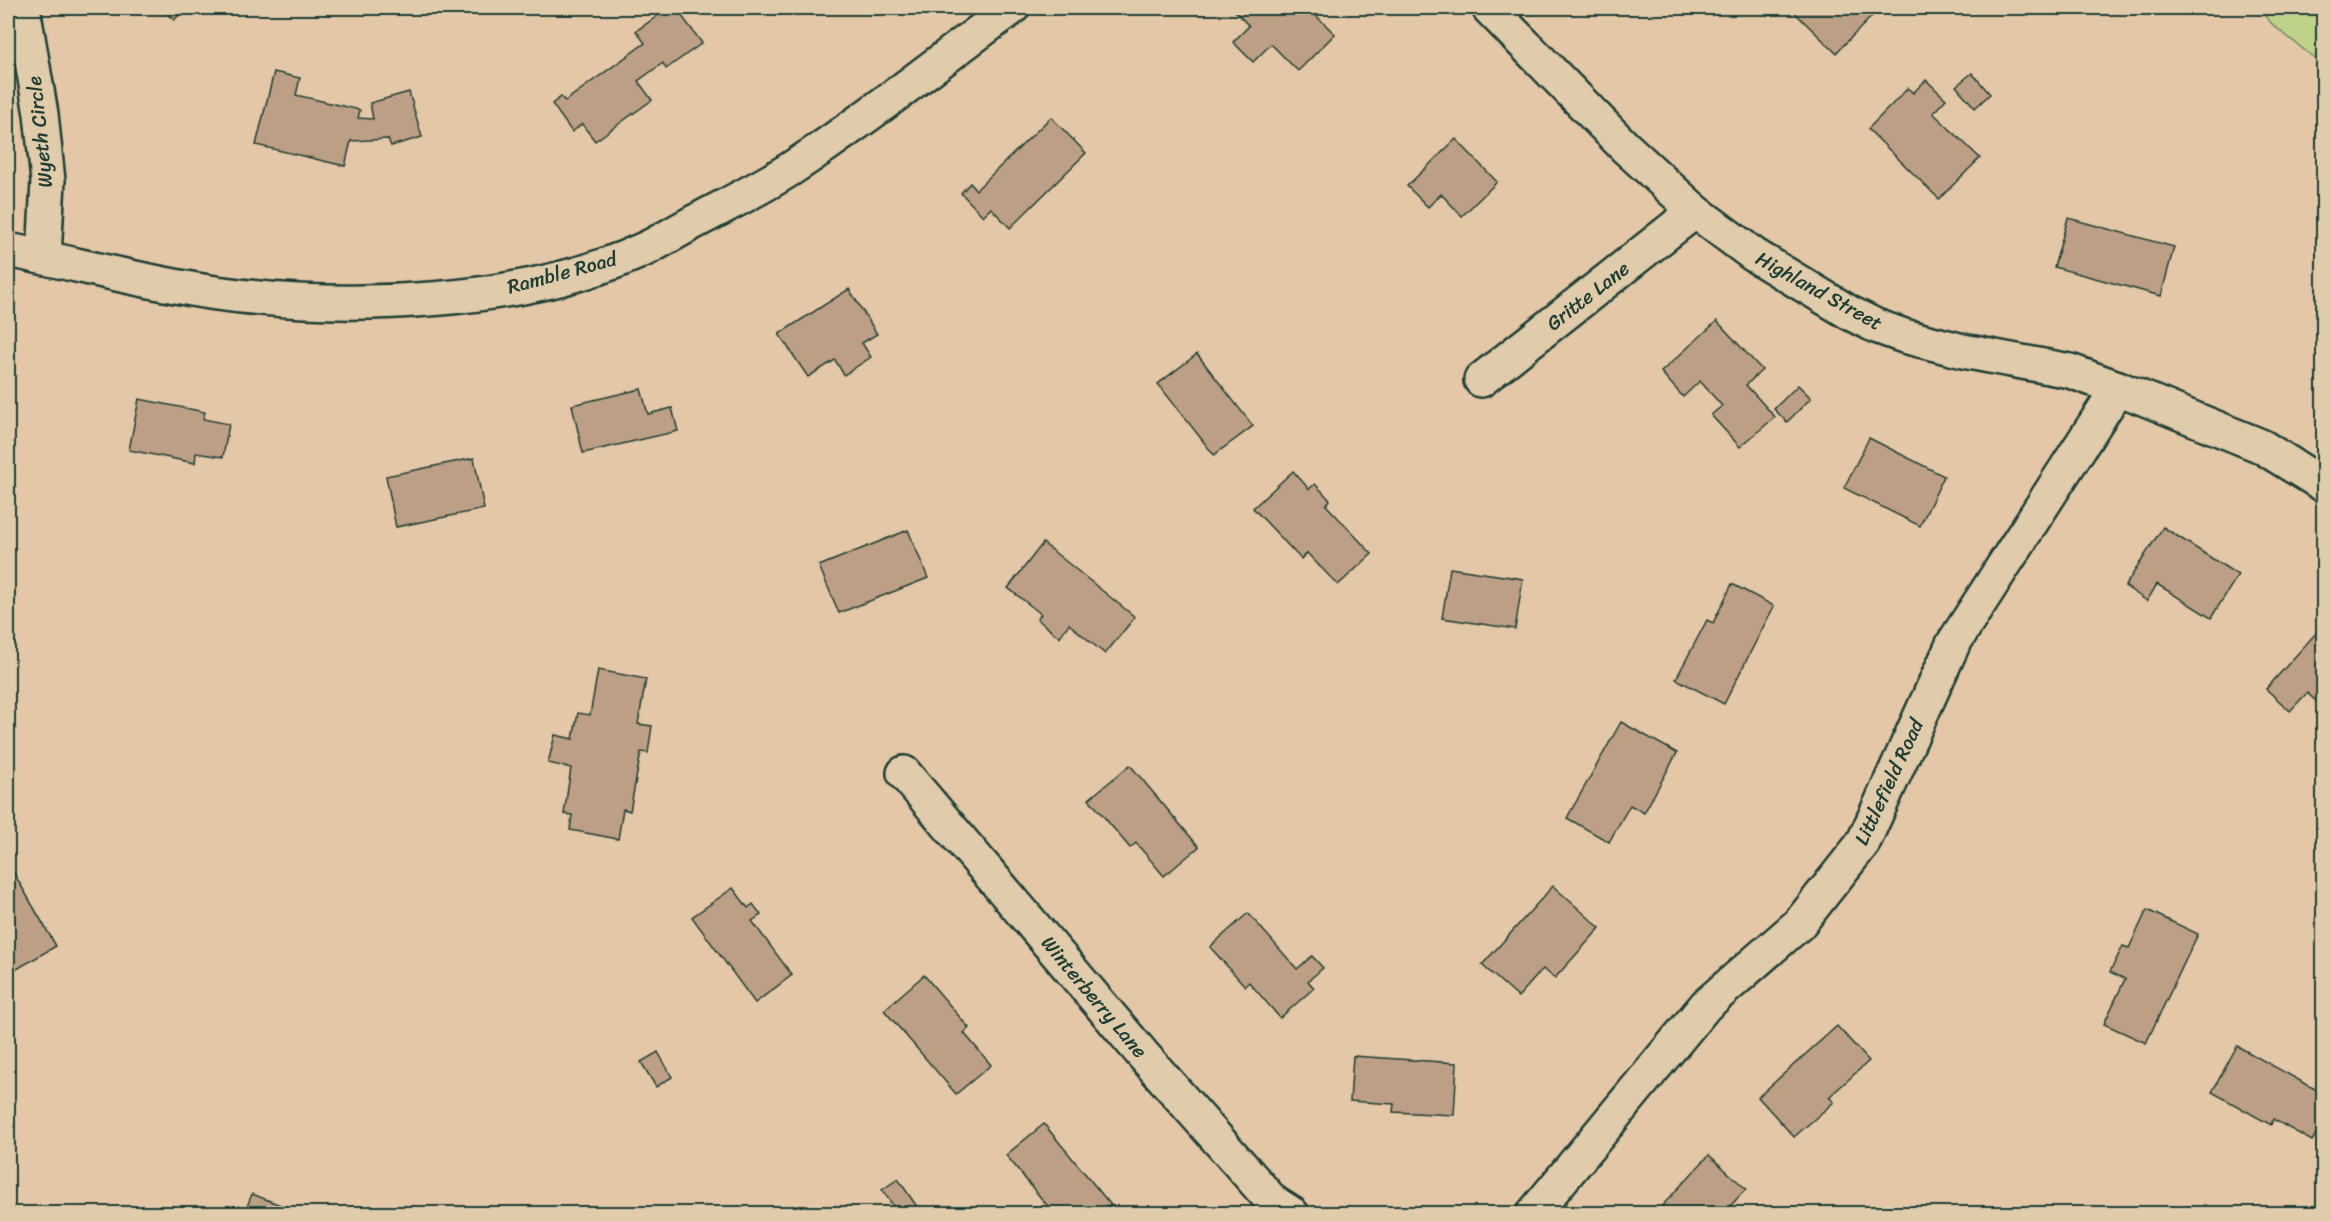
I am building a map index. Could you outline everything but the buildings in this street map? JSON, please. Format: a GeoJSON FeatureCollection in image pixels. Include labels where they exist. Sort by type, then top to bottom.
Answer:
{"type":"FeatureCollection","features":[{"type":"Feature","properties":{"kind":"street","name":"Wyeth Circle"},"geometry":{"type":"LineString","coordinates":[[23,8],[41,114],[48,181],[44,257]]}},
{"type":"Feature","properties":{"kind":"street","name":"Ramble Road"},"geometry":{"type":"LineString","coordinates":[[8,250],[217,293],[330,302],[384,302],[469,295],[532,285],[592,268],[646,248],[750,193],[795,167],[1012,8]]}},
{"type":"Feature","properties":{"kind":"street","name":"Highland Street"},"geometry":{"type":"LineString","coordinates":[[1489,8],[1625,147],[1695,211],[1754,255],[1850,313],[1904,336],[1963,351],[2070,371],[2118,388],[2261,446],[2324,485]]}},
{"type":"Feature","properties":{"kind":"street","name":"Gritte Lane"},"geometry":{"type":"LineString","coordinates":[[1481,380],[1695,211]]}},
{"type":"Feature","properties":{"kind":"street","name":"Littlefield Road"},"geometry":{"type":"LineString","coordinates":[[1533,1214],[1706,1005],[1799,924],[1863,843],[1953,645],[2118,388]]}},
{"type":"Feature","properties":{"kind":"street","name":"Winterberry Lane"},"geometry":{"type":"LineString","coordinates":[[904,773],[1152,1065],[1273,1202],[1292,1214]]}},
{"type":"Feature","properties":{"kind":"green space"},"geometry":{"type":"Polygon","coordinates":[[[2258,8],[2323,8],[2323,65],[2273,25],[2258,8]]]}}]}
